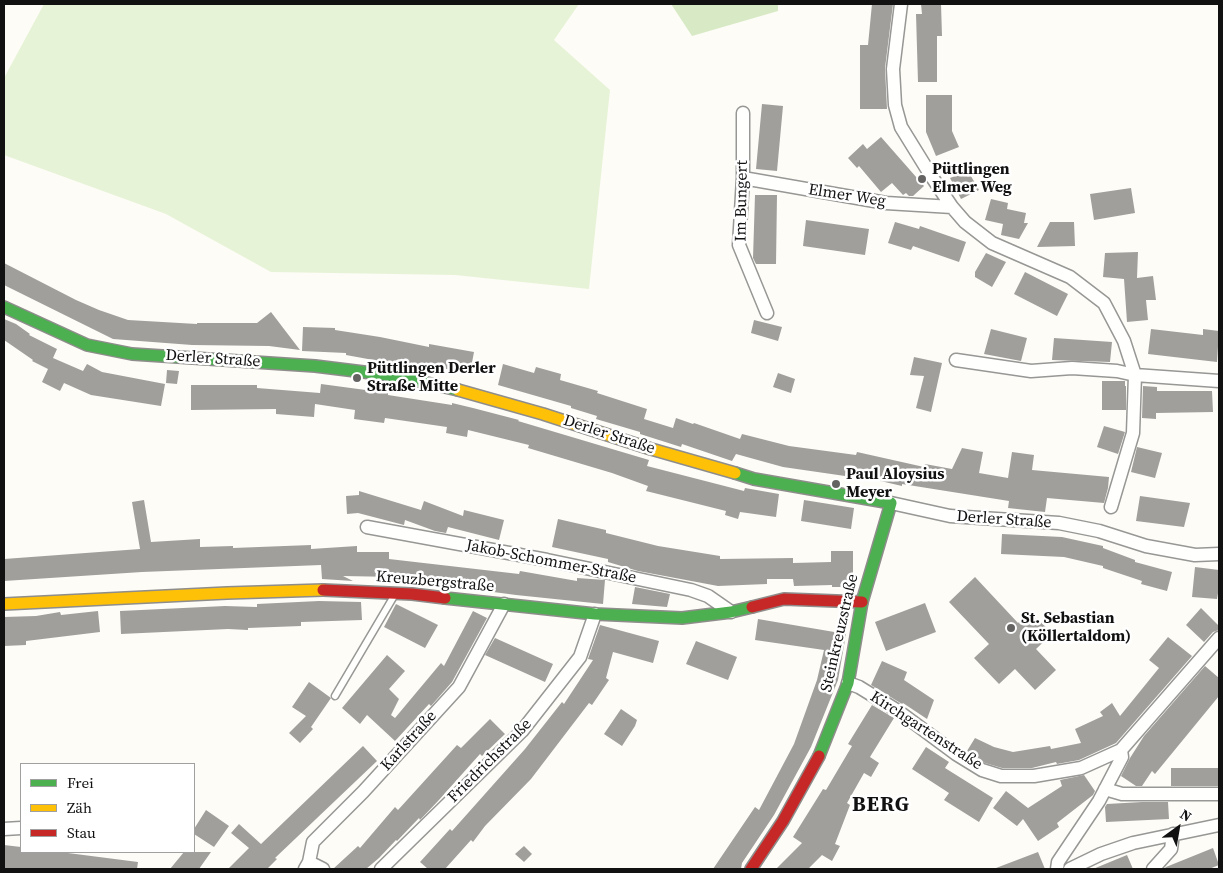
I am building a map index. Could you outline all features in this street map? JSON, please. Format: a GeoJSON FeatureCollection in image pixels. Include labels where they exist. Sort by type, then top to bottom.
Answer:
{"type":"FeatureCollection","features":[{"type":"Feature","properties":{"kind":"street"},"geometry":{"type":"LineString","coordinates":[[901,4],[893,69],[895,105],[902,127],[952,207],[965,222],[992,243],[1070,277],[1104,303],[1124,341],[1135,375],[1133,433],[1111,507]]}},
{"type":"Feature","properties":{"kind":"street","name":"Im Bungert"},"geometry":{"type":"LineString","coordinates":[[743,114],[743,178],[739,245],[767,313]]}},
{"type":"Feature","properties":{"kind":"street","name":"Elmer Weg"},"geometry":{"type":"LineString","coordinates":[[743,178],[886,203],[952,207]]}},
{"type":"Feature","properties":{"kind":"street","name":"Derler Straße"},"geometry":{"type":"LineString","coordinates":[[4,307],[87,345],[132,354],[315,366],[396,376],[467,392],[524,408],[651,449],[754,479],[950,516],[1059,524],[1099,531],[1146,546],[1195,555],[1219,554]]}},
{"type":"Feature","properties":{"kind":"street"},"geometry":{"type":"LineString","coordinates":[[956,360],[1031,371],[1081,369],[1117,371],[1135,375],[1219,382]]}},
{"type":"Feature","properties":{"kind":"street","name":"Steinkreuzstraße"},"geometry":{"type":"LineString","coordinates":[[751,869],[783,821],[821,752],[848,683],[862,602],[891,504]]}},
{"type":"Feature","properties":{"kind":"street","name":"Jakob-Schommer-Straße"},"geometry":{"type":"LineString","coordinates":[[367,527],[547,560],[691,590],[708,596],[731,612]]}},
{"type":"Feature","properties":{"kind":"street","name":"Kreuzbergstraße"},"geometry":{"type":"LineString","coordinates":[[4,604],[325,590],[396,593],[595,614],[682,618],[731,612],[784,599],[862,602]]}},
{"type":"Feature","properties":{"kind":"street","name":"Karlstraße"},"geometry":{"type":"LineString","coordinates":[[307,865],[313,842],[459,687],[504,604]]}},
{"type":"Feature","properties":{"kind":"street","name":"Friedrichstraße"},"geometry":{"type":"LineString","coordinates":[[381,869],[522,731],[580,657],[595,614]]}},
{"type":"Feature","properties":{"kind":"street","name":"Kirchgartenstraße"},"geometry":{"type":"LineString","coordinates":[[848,683],[859,687],[898,711],[956,754],[982,770],[1001,776],[1034,776],[1081,768],[1121,750],[1219,638]]}},
{"type":"Feature","properties":{"kind":"street","name":"Kirchgartenstraße"},"geometry":{"type":"LineString","coordinates":[[1057,869],[1058,862],[1105,788],[1122,757],[1121,750]]}},
{"type":"Feature","properties":{"kind":"street"},"geometry":{"type":"LineString","coordinates":[[1105,788],[1122,794],[1219,794]]}},
{"type":"Feature","properties":{"kind":"street"},"geometry":{"type":"LineString","coordinates":[[1070,869],[1101,854],[1133,843],[1219,825]]}},
{"type":"Feature","properties":{"kind":"street"},"geometry":{"type":"LineString","coordinates":[[4,829],[20,828]]}},
{"type":"Feature","properties":{"kind":"street"},"geometry":{"type":"LineString","coordinates":[[1154,869],[1171,849],[1173,834]]}},
{"type":"Feature","properties":{"kind":"street"},"geometry":{"type":"LineString","coordinates":[[307,865],[323,869]]}},
{"type":"Feature","properties":{"kind":"lane"},"geometry":{"type":"LineString","coordinates":[[335,696],[396,593]]}},
{"type":"Feature","properties":{"kind":"green space"},"geometry":{"type":"Polygon","coordinates":[[[44,4],[579,4],[554,40],[610,90],[589,289],[455,275],[271,272],[166,214],[4,155],[4,78],[44,4]]]}},
{"type":"Feature","properties":{"kind":"green space"},"geometry":{"type":"Polygon","coordinates":[[[671,4],[778,4],[778,11],[692,36],[671,4]]]}},
{"type":"Feature","properties":{"kind":"building"},"geometry":{"type":"Polygon","coordinates":[[[872,4],[893,4],[885,68],[887,109],[860,109],[860,45],[868,45],[872,4]]]}},
{"type":"Feature","properties":{"kind":"building"},"geometry":{"type":"Polygon","coordinates":[[[921,4],[941,4],[942,36],[937,36],[937,82],[918,82],[916,14],[922,14],[921,4]]]}},
{"type":"Feature","properties":{"kind":"building"},"geometry":{"type":"Polygon","coordinates":[[[926,95],[952,95],[952,131],[959,147],[936,156],[926,132],[926,95]]]}},
{"type":"Feature","properties":{"kind":"building"},"geometry":{"type":"Polygon","coordinates":[[[762,104],[783,106],[777,171],[756,169],[762,104]]]}},
{"type":"Feature","properties":{"kind":"building"},"geometry":{"type":"Polygon","coordinates":[[[881,137],[924,186],[913,196],[909,196],[906,193],[903,195],[892,183],[881,192],[859,166],[857,168],[848,158],[863,144],[867,149],[881,137]]]}},
{"type":"Feature","properties":{"kind":"building"},"geometry":{"type":"Polygon","coordinates":[[[968,171],[979,190],[961,199],[950,178],[968,171]]]}},
{"type":"Feature","properties":{"kind":"building"},"geometry":{"type":"Polygon","coordinates":[[[1131,188],[1135,213],[1094,220],[1090,194],[1131,188]]]}},
{"type":"Feature","properties":{"kind":"building"},"geometry":{"type":"Polygon","coordinates":[[[755,195],[777,195],[776,264],[756,264],[753,258],[755,195]]]}},
{"type":"Feature","properties":{"kind":"building"},"geometry":{"type":"Polygon","coordinates":[[[991,199],[1008,203],[1007,209],[1026,213],[1024,223],[1028,223],[1019,239],[1001,235],[1003,224],[985,220],[991,199]]]}},
{"type":"Feature","properties":{"kind":"building"},"geometry":{"type":"Polygon","coordinates":[[[806,220],[869,229],[865,255],[803,246],[806,220]]]}},
{"type":"Feature","properties":{"kind":"building"},"geometry":{"type":"Polygon","coordinates":[[[895,222],[919,229],[920,226],[966,242],[959,262],[913,246],[911,250],[888,243],[895,222]]]}},
{"type":"Feature","properties":{"kind":"building"},"geometry":{"type":"Polygon","coordinates":[[[1050,222],[1074,222],[1075,246],[1037,247],[1050,222]]]}},
{"type":"Feature","properties":{"kind":"building"},"geometry":{"type":"Polygon","coordinates":[[[1138,252],[1137,278],[1153,276],[1156,300],[1146,300],[1148,320],[1127,322],[1124,279],[1103,277],[1105,253],[1138,252]]]}},
{"type":"Feature","properties":{"kind":"building"},"geometry":{"type":"Polygon","coordinates":[[[986,253],[1006,262],[992,287],[975,277],[975,272],[986,253]]]}},
{"type":"Feature","properties":{"kind":"building"},"geometry":{"type":"Polygon","coordinates":[[[4,263],[76,300],[128,320],[197,324],[257,323],[271,312],[300,350],[269,346],[192,345],[113,339],[4,285],[4,263]]]}},
{"type":"Feature","properties":{"kind":"building"},"geometry":{"type":"Polygon","coordinates":[[[1025,272],[1068,294],[1057,316],[1014,294],[1025,272]]]}},
{"type":"Feature","properties":{"kind":"building"},"geometry":{"type":"Polygon","coordinates":[[[4,319],[16,324],[29,335],[57,349],[53,358],[83,371],[87,364],[102,372],[165,384],[161,406],[91,395],[64,383],[60,391],[42,382],[48,369],[32,361],[4,340],[4,319]]]}},
{"type":"Feature","properties":{"kind":"building"},"geometry":{"type":"Polygon","coordinates":[[[754,320],[782,327],[778,341],[751,333],[754,320]]]}},
{"type":"Feature","properties":{"kind":"building"},"geometry":{"type":"Polygon","coordinates":[[[303,327],[335,328],[335,330],[429,347],[429,344],[474,352],[470,373],[418,364],[417,368],[346,355],[346,353],[302,351],[303,327]]]}},
{"type":"Feature","properties":{"kind":"building"},"geometry":{"type":"Polygon","coordinates":[[[991,329],[1027,338],[1021,361],[984,354],[991,329]]]}},
{"type":"Feature","properties":{"kind":"building"},"geometry":{"type":"Polygon","coordinates":[[[1151,329],[1203,335],[1203,329],[1219,331],[1217,362],[1148,354],[1151,329]]]}},
{"type":"Feature","properties":{"kind":"building"},"geometry":{"type":"Polygon","coordinates":[[[1054,338],[1112,342],[1110,362],[1052,360],[1054,338]]]}},
{"type":"Feature","properties":{"kind":"building"},"geometry":{"type":"Polygon","coordinates":[[[914,357],[942,363],[931,412],[916,408],[924,376],[910,375],[914,357]]]}},
{"type":"Feature","properties":{"kind":"building"},"geometry":{"type":"Polygon","coordinates":[[[503,364],[534,373],[536,367],[561,374],[560,380],[598,391],[597,393],[647,409],[644,419],[673,428],[676,418],[740,439],[742,434],[789,446],[856,455],[857,452],[924,467],[925,464],[952,469],[962,448],[983,452],[979,473],[1008,478],[1012,452],[1034,455],[1032,470],[1109,477],[1108,488],[1104,503],[1047,498],[1045,512],[1008,508],[1009,501],[902,484],[902,486],[846,473],[845,476],[783,467],[736,454],[732,461],[682,444],[681,447],[640,434],[640,432],[596,419],[597,416],[571,408],[571,406],[498,385],[503,364]]]}},
{"type":"Feature","properties":{"kind":"building"},"geometry":{"type":"Polygon","coordinates":[[[167,370],[179,371],[177,384],[166,383],[167,370]]]}},
{"type":"Feature","properties":{"kind":"building"},"geometry":{"type":"Polygon","coordinates":[[[778,373],[795,379],[791,393],[773,387],[778,373]]]}},
{"type":"Feature","properties":{"kind":"building"},"geometry":{"type":"Polygon","coordinates":[[[1102,381],[1125,381],[1126,410],[1102,410],[1102,381]]]}},
{"type":"Feature","properties":{"kind":"building"},"geometry":{"type":"Polygon","coordinates":[[[321,384],[388,393],[388,395],[452,405],[452,403],[473,408],[519,420],[649,460],[647,466],[744,491],[745,488],[779,494],[776,517],[740,512],[738,519],[725,515],[726,511],[646,491],[648,486],[612,473],[528,448],[529,445],[468,430],[467,437],[446,433],[447,427],[385,418],[384,423],[354,419],[355,410],[315,404],[314,417],[276,414],[276,409],[191,410],[191,385],[257,385],[257,388],[320,393],[321,384]]]}},
{"type":"Feature","properties":{"kind":"building"},"geometry":{"type":"Polygon","coordinates":[[[1143,386],[1157,387],[1157,391],[1212,391],[1213,412],[1156,413],[1156,419],[1142,418],[1143,386]]]}},
{"type":"Feature","properties":{"kind":"building"},"geometry":{"type":"Polygon","coordinates":[[[1104,426],[1125,432],[1118,454],[1097,447],[1104,426]]]}},
{"type":"Feature","properties":{"kind":"building"},"geometry":{"type":"Polygon","coordinates":[[[1137,447],[1162,453],[1155,478],[1131,472],[1137,447]]]}},
{"type":"Feature","properties":{"kind":"building"},"geometry":{"type":"Polygon","coordinates":[[[359,491],[421,510],[424,501],[463,516],[464,510],[504,520],[499,540],[448,527],[446,533],[405,520],[404,525],[358,513],[347,514],[346,496],[359,495],[359,491]]]}},
{"type":"Feature","properties":{"kind":"building"},"geometry":{"type":"Polygon","coordinates":[[[1140,496],[1190,503],[1184,527],[1136,521],[1140,496]]]}},
{"type":"Feature","properties":{"kind":"building"},"geometry":{"type":"Polygon","coordinates":[[[144,500],[151,542],[200,539],[200,547],[233,546],[233,548],[311,545],[311,549],[357,546],[357,552],[389,552],[389,559],[519,574],[520,571],[577,581],[577,578],[605,580],[603,604],[516,595],[396,579],[396,577],[343,576],[353,581],[322,579],[321,565],[142,572],[4,581],[4,559],[140,549],[132,502],[144,500]]]}},
{"type":"Feature","properties":{"kind":"building"},"geometry":{"type":"Polygon","coordinates":[[[804,500],[854,508],[851,529],[801,521],[804,500]]]}},
{"type":"Feature","properties":{"kind":"building"},"geometry":{"type":"Polygon","coordinates":[[[558,519],[606,530],[606,533],[658,546],[720,556],[720,559],[793,558],[793,563],[831,562],[831,551],[853,551],[853,587],[832,587],[832,585],[794,586],[793,579],[767,579],[767,584],[718,586],[638,571],[608,562],[608,559],[552,547],[558,519]]]}},
{"type":"Feature","properties":{"kind":"building"},"geometry":{"type":"Polygon","coordinates":[[[1002,534],[1062,537],[1103,546],[1103,548],[1135,560],[1135,562],[1172,572],[1167,591],[1141,584],[1142,581],[1103,568],[1103,566],[1064,557],[1001,554],[1002,534]]]}},
{"type":"Feature","properties":{"kind":"building"},"geometry":{"type":"Polygon","coordinates":[[[1195,567],[1219,570],[1217,599],[1192,597],[1195,567]]]}},
{"type":"Feature","properties":{"kind":"building","name":"St. Sebastian (Köllertaldom)"},"geometry":{"type":"Polygon","coordinates":[[[975,577],[1018,623],[1031,611],[1052,634],[1036,649],[1056,670],[1035,690],[1015,669],[999,684],[974,658],[989,644],[949,602],[975,577]]]}},
{"type":"Feature","properties":{"kind":"building"},"geometry":{"type":"Polygon","coordinates":[[[635,587],[670,594],[667,607],[632,604],[635,587]]]}},
{"type":"Feature","properties":{"kind":"building"},"geometry":{"type":"Polygon","coordinates":[[[319,601],[361,602],[362,620],[301,622],[301,626],[248,628],[248,630],[228,629],[121,634],[120,611],[225,606],[257,607],[257,604],[319,601]]]}},
{"type":"Feature","properties":{"kind":"building"},"geometry":{"type":"Polygon","coordinates":[[[925,603],[936,632],[886,651],[875,622],[925,603]]]}},
{"type":"Feature","properties":{"kind":"building"},"geometry":{"type":"Polygon","coordinates":[[[396,604],[438,625],[425,648],[384,627],[396,604]]]}},
{"type":"Feature","properties":{"kind":"building"},"geometry":{"type":"Polygon","coordinates":[[[1201,608],[1219,626],[1219,630],[1213,632],[1204,642],[1186,625],[1201,608]]]}},
{"type":"Feature","properties":{"kind":"building"},"geometry":{"type":"Polygon","coordinates":[[[98,611],[100,632],[26,641],[26,645],[4,646],[4,617],[36,616],[60,612],[61,615],[98,611]]]}},
{"type":"Feature","properties":{"kind":"building"},"geometry":{"type":"Polygon","coordinates":[[[473,611],[487,618],[452,682],[431,706],[429,704],[395,741],[367,715],[360,724],[342,708],[387,655],[405,671],[389,689],[399,699],[391,715],[395,718],[441,663],[444,666],[473,611]]]}},
{"type":"Feature","properties":{"kind":"building"},"geometry":{"type":"Polygon","coordinates":[[[758,619],[846,634],[838,680],[811,747],[774,815],[742,863],[741,869],[713,869],[755,807],[759,810],[794,744],[817,680],[824,650],[755,640],[758,619]]]}},
{"type":"Feature","properties":{"kind":"building"},"geometry":{"type":"Polygon","coordinates":[[[600,625],[659,641],[653,663],[613,652],[606,678],[609,680],[592,705],[589,703],[531,779],[485,826],[473,842],[471,840],[445,869],[428,869],[420,862],[450,829],[452,831],[525,749],[562,702],[564,704],[593,660],[588,659],[600,625]]]}},
{"type":"Feature","properties":{"kind":"building"},"geometry":{"type":"Polygon","coordinates":[[[1168,637],[1192,656],[1116,743],[1079,760],[1057,764],[1056,762],[1032,768],[1002,768],[985,763],[967,751],[975,738],[994,747],[1013,752],[1050,746],[1051,749],[1081,743],[1075,729],[1103,716],[1100,712],[1112,703],[1120,716],[1159,668],[1149,660],[1168,637]]]}},
{"type":"Feature","properties":{"kind":"building"},"geometry":{"type":"Polygon","coordinates":[[[495,638],[553,664],[545,682],[485,655],[495,638]]]}},
{"type":"Feature","properties":{"kind":"building"},"geometry":{"type":"Polygon","coordinates":[[[696,641],[737,657],[728,680],[686,664],[696,641]]]}},
{"type":"Feature","properties":{"kind":"building"},"geometry":{"type":"Polygon","coordinates":[[[882,661],[907,672],[904,680],[934,700],[927,719],[871,685],[882,661]]]}},
{"type":"Feature","properties":{"kind":"building"},"geometry":{"type":"Polygon","coordinates":[[[1205,666],[1219,678],[1219,696],[1155,774],[1152,771],[1142,786],[1136,786],[1121,776],[1130,758],[1144,736],[1205,666]]]}},
{"type":"Feature","properties":{"kind":"building"},"geometry":{"type":"Polygon","coordinates":[[[309,682],[331,698],[311,727],[313,729],[300,743],[289,733],[306,716],[292,707],[309,682]]]}},
{"type":"Feature","properties":{"kind":"building"},"geometry":{"type":"Polygon","coordinates":[[[872,705],[894,718],[870,757],[879,763],[871,777],[864,773],[847,803],[850,805],[835,844],[840,846],[832,861],[822,855],[808,869],[776,869],[802,843],[793,837],[823,789],[826,790],[852,746],[848,744],[872,705]]]}},
{"type":"Feature","properties":{"kind":"building"},"geometry":{"type":"Polygon","coordinates":[[[621,709],[637,720],[622,746],[604,734],[621,709]]]}},
{"type":"Feature","properties":{"kind":"building"},"geometry":{"type":"Polygon","coordinates":[[[490,719],[505,734],[482,756],[480,754],[420,820],[419,818],[366,869],[333,869],[358,846],[360,848],[395,807],[398,810],[457,745],[461,748],[490,719]]]}},
{"type":"Feature","properties":{"kind":"building"},"geometry":{"type":"Polygon","coordinates":[[[363,746],[377,761],[275,858],[277,859],[267,869],[228,869],[249,848],[231,833],[239,824],[261,844],[363,746]]]}},
{"type":"Feature","properties":{"kind":"building"},"geometry":{"type":"Polygon","coordinates":[[[926,747],[949,762],[945,768],[993,798],[979,822],[944,800],[949,793],[912,769],[926,747]]]}},
{"type":"Feature","properties":{"kind":"building"},"geometry":{"type":"Polygon","coordinates":[[[1171,768],[1219,768],[1219,786],[1171,786],[1171,768]]]}},
{"type":"Feature","properties":{"kind":"building"},"geometry":{"type":"Polygon","coordinates":[[[1084,775],[1095,791],[1093,795],[1057,823],[1059,827],[1038,841],[1023,819],[1017,826],[993,808],[1006,791],[1028,808],[1062,786],[1060,780],[1084,775]]]}},
{"type":"Feature","properties":{"kind":"building"},"geometry":{"type":"Polygon","coordinates":[[[1168,802],[1169,819],[1106,822],[1105,807],[1107,804],[1168,802]]]}},
{"type":"Feature","properties":{"kind":"building"},"geometry":{"type":"Polygon","coordinates":[[[206,810],[229,826],[214,847],[195,835],[195,827],[206,810]]]}},
{"type":"Feature","properties":{"kind":"building"},"geometry":{"type":"Polygon","coordinates":[[[4,845],[20,847],[20,853],[68,853],[138,862],[137,869],[4,869],[4,845]]]}},
{"type":"Feature","properties":{"kind":"building"},"geometry":{"type":"Polygon","coordinates":[[[524,846],[532,854],[524,862],[515,854],[524,846]]]}},
{"type":"Feature","properties":{"kind":"building"},"geometry":{"type":"Polygon","coordinates":[[[1213,848],[1219,865],[1209,869],[1164,869],[1166,867],[1213,848]]]}},
{"type":"Feature","properties":{"kind":"building"},"geometry":{"type":"Polygon","coordinates":[[[211,852],[199,869],[170,869],[183,853],[211,852]]]}},
{"type":"Feature","properties":{"kind":"building"},"geometry":{"type":"Polygon","coordinates":[[[1038,852],[1045,869],[996,869],[996,868],[1038,852]]]}},
{"type":"Feature","properties":{"kind":"building"},"geometry":{"type":"Polygon","coordinates":[[[1127,855],[1133,869],[1093,869],[1127,855]]]}},
{"type":"Feature","properties":{"kind":"traffic: fast"},"geometry":{"type":"LineString","coordinates":[[4,307],[87,345],[132,354],[315,366],[396,376],[458,390]]}},
{"type":"Feature","properties":{"kind":"traffic: fast"},"geometry":{"type":"LineString","coordinates":[[735,473],[754,479],[891,503],[862,602],[848,683],[819,756]]}},
{"type":"Feature","properties":{"kind":"traffic: fast"},"geometry":{"type":"LineString","coordinates":[[445,598],[595,614],[682,618],[731,612],[752,607]]}},
{"type":"Feature","properties":{"kind":"traffic: slow"},"geometry":{"type":"LineString","coordinates":[[458,390],[735,473]]}},
{"type":"Feature","properties":{"kind":"traffic: slow"},"geometry":{"type":"LineString","coordinates":[[4,604],[323,590]]}},
{"type":"Feature","properties":{"kind":"traffic: jam"},"geometry":{"type":"LineString","coordinates":[[323,590],[412,594],[445,598]]}},
{"type":"Feature","properties":{"kind":"traffic: jam"},"geometry":{"type":"LineString","coordinates":[[752,607],[784,599],[862,602]]}},
{"type":"Feature","properties":{"kind":"traffic: jam"},"geometry":{"type":"LineString","coordinates":[[751,869],[783,821],[819,756]]}},
{"type":"Feature","properties":{"kind":"place","name":"Püttlingen Elmer Weg"},"geometry":{"type":"Point","coordinates":[922,179]}},
{"type":"Feature","properties":{"kind":"place","name":"Püttlingen Derler Straße Mitte"},"geometry":{"type":"Point","coordinates":[357,378]}},
{"type":"Feature","properties":{"kind":"place","name":"Paul Aloysius Meyer"},"geometry":{"type":"Point","coordinates":[836,484]}},
{"type":"Feature","properties":{"kind":"place","name":"St. Sebastian (Köllertaldom)"},"geometry":{"type":"Point","coordinates":[1011,628]}},
{"type":"Feature","properties":{"kind":"district","name":"BERG"},"geometry":{"type":"Point","coordinates":[881,806]}}]}
